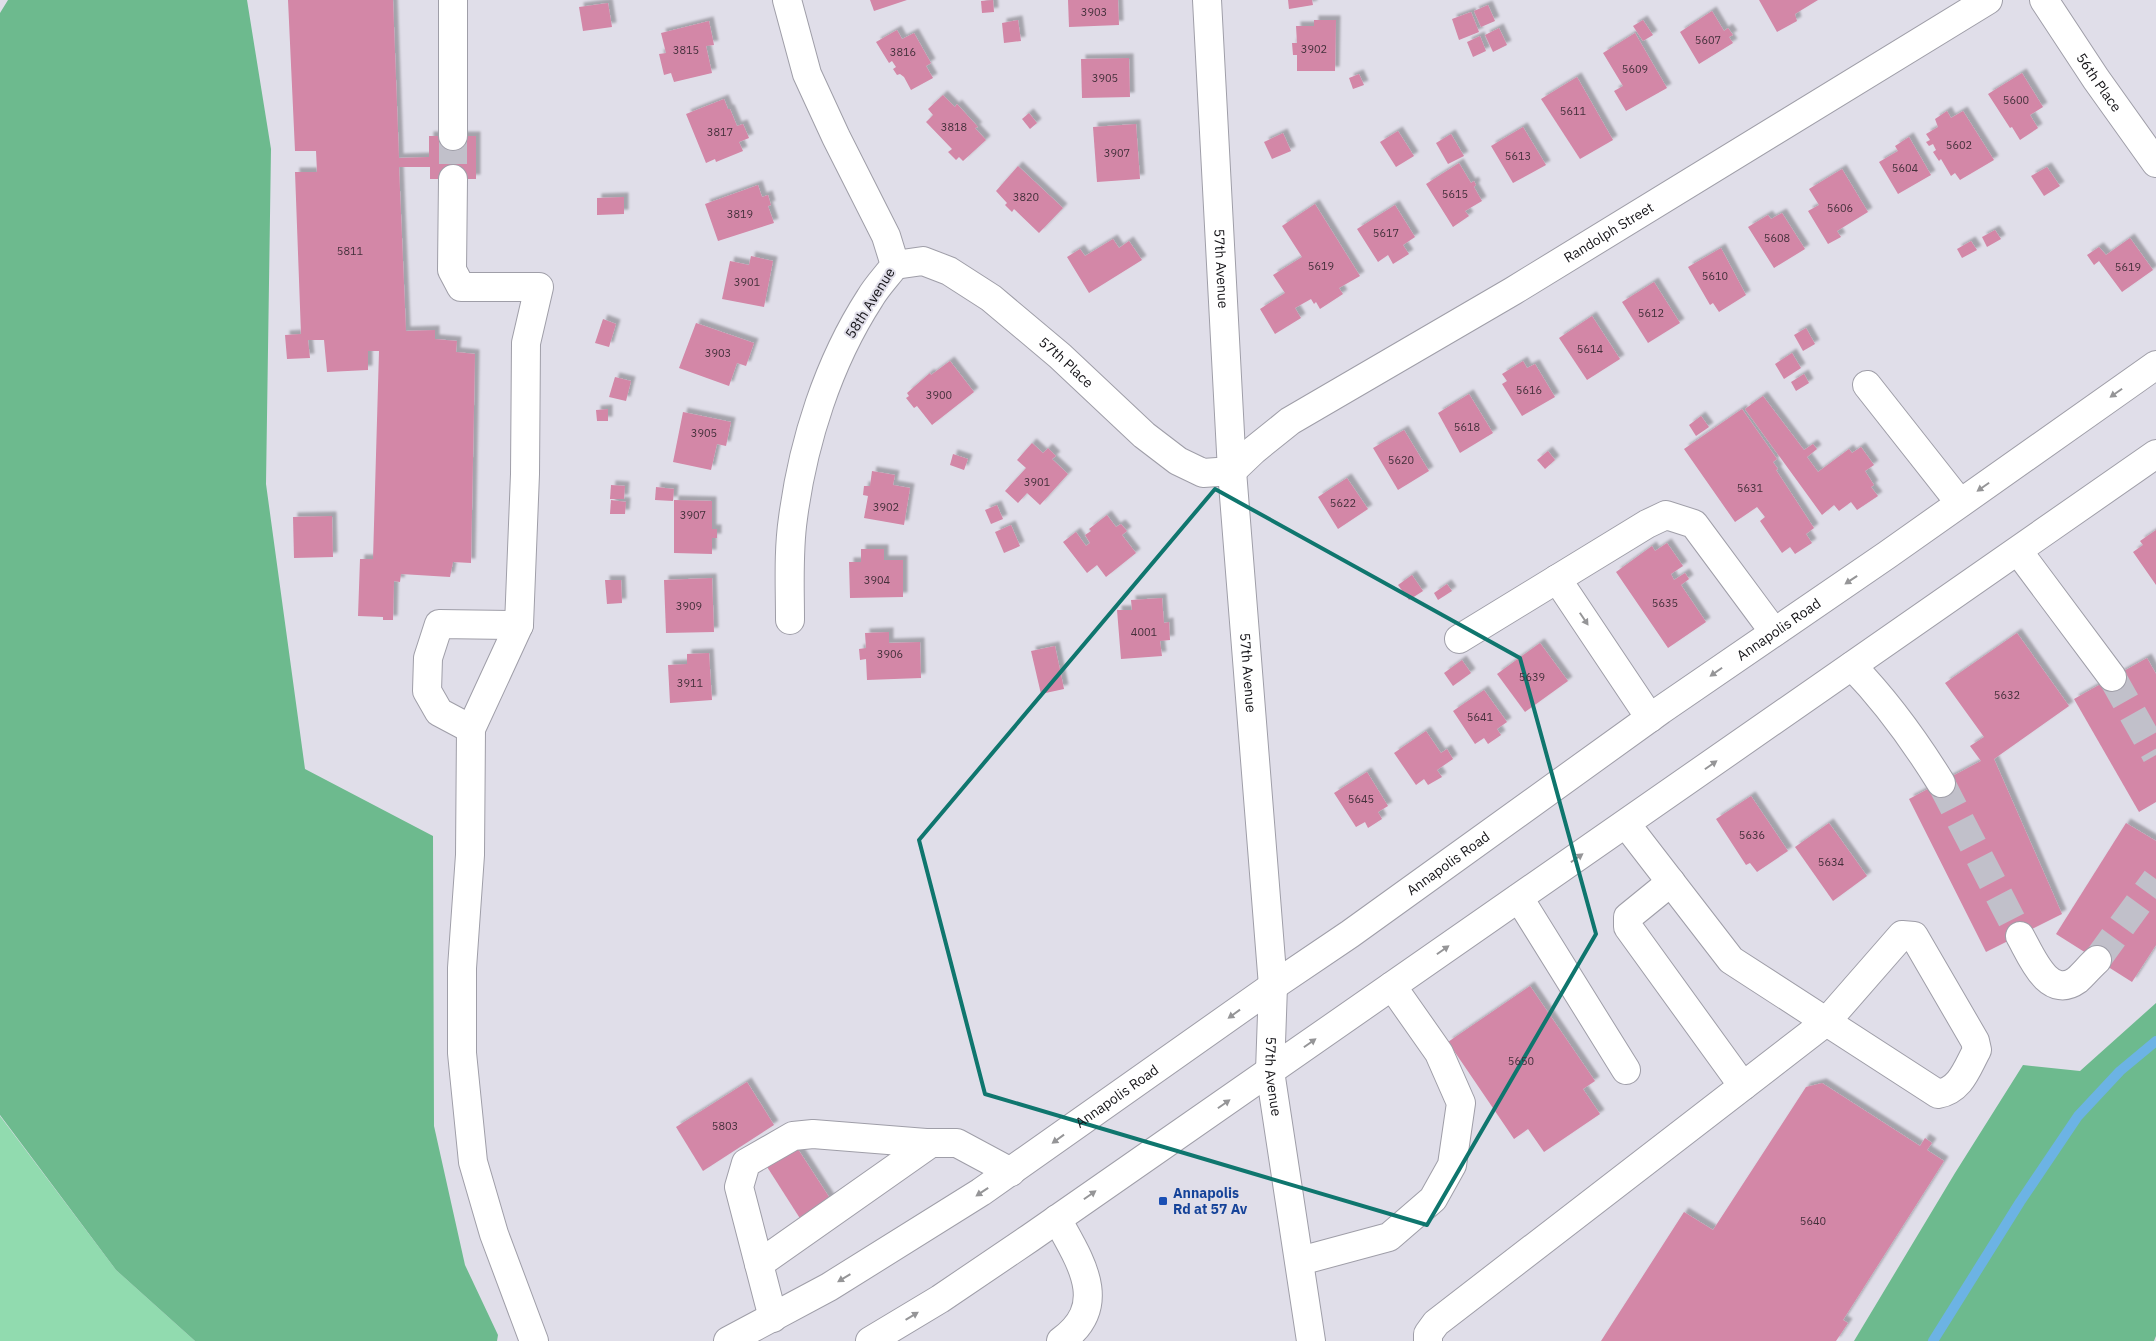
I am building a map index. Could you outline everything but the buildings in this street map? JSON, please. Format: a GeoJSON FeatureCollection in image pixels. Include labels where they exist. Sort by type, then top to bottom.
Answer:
{"type":"FeatureCollection","features":[{"type":"Feature","properties":{"kind":"street"},"geometry":{"type":"LineString","coordinates":[[453,0],[453,136]]}},
{"type":"Feature","properties":{"kind":"street","name":"58th Avenue"},"geometry":{"type":"LineString","coordinates":[[787,0],[807,74],[836,137],[886,236],[895,265],[870,298],[848,338],[827,386],[805,449],[793,519],[789,568],[790,620]]}},
{"type":"Feature","properties":{"kind":"street","name":"57th Avenue"},"geometry":{"type":"LineString","coordinates":[[1207,0],[1232,471],[1273,986],[1270,1071],[1312,1341]]}},
{"type":"Feature","properties":{"kind":"street","name":"Randolph Street"},"geometry":{"type":"LineString","coordinates":[[1232,471],[1254,450],[1290,421],[1513,291],[1988,0]]}},
{"type":"Feature","properties":{"kind":"street","name":"56th Place"},"geometry":{"type":"LineString","coordinates":[[2044,0],[2096,79],[2154,158]]}},
{"type":"Feature","properties":{"kind":"street"},"geometry":{"type":"LineString","coordinates":[[453,179],[452,270],[461,287],[539,287],[526,343],[525,474],[519,625],[471,729],[470,855],[462,968],[462,1053],[473,1162],[494,1234],[534,1341]]}},
{"type":"Feature","properties":{"kind":"street","name":"57th Place"},"geometry":{"type":"LineString","coordinates":[[895,265],[923,262],[949,271],[991,298],[1060,356],[1144,435],[1178,461],[1204,473],[1232,471]]}},
{"type":"Feature","properties":{"kind":"street","name":"Annapolis Road"},"geometry":{"type":"LineString","coordinates":[[728,1341],[829,1287],[1011,1172],[1273,986],[1350,934],[1650,718],[2156,365]]}},
{"type":"Feature","properties":{"kind":"street"},"geometry":{"type":"LineString","coordinates":[[1867,385],[1960,503]]}},
{"type":"Feature","properties":{"kind":"street"},"geometry":{"type":"LineString","coordinates":[[870,1341],[940,1298],[1057,1219],[2156,454]]}},
{"type":"Feature","properties":{"kind":"street"},"geometry":{"type":"LineString","coordinates":[[1459,639],[1647,524],[1666,515],[1694,524],[1774,632]]}},
{"type":"Feature","properties":{"kind":"street"},"geometry":{"type":"LineString","coordinates":[[2018,551],[2112,677]]}},
{"type":"Feature","properties":{"kind":"street"},"geometry":{"type":"LineString","coordinates":[[1557,579],[1650,718]]}},
{"type":"Feature","properties":{"kind":"street"},"geometry":{"type":"LineString","coordinates":[[471,729],[439,712],[426,691],[428,658],[439,624],[519,625]]}},
{"type":"Feature","properties":{"kind":"street"},"geometry":{"type":"LineString","coordinates":[[1852,666],[1872,686],[1915,741],[1941,783]]}},
{"type":"Feature","properties":{"kind":"street"},"geometry":{"type":"LineString","coordinates":[[1428,1341],[1428,1334],[1436,1322],[1826,1022],[1902,935],[1914,936],[1976,1041],[1977,1050],[1958,1085],[1949,1092],[1938,1094],[1826,1022],[1731,960],[1626,824]]}},
{"type":"Feature","properties":{"kind":"street"},"geometry":{"type":"LineString","coordinates":[[1672,882],[1628,917],[1628,927],[1743,1086]]}},
{"type":"Feature","properties":{"kind":"street"},"geometry":{"type":"LineString","coordinates":[[1520,898],[1626,1070]]}},
{"type":"Feature","properties":{"kind":"street"},"geometry":{"type":"LineString","coordinates":[[2020,936],[2042,974],[2053,983],[2067,985],[2077,980],[2097,960]]}},
{"type":"Feature","properties":{"kind":"street"},"geometry":{"type":"LineString","coordinates":[[1300,1261],[1388,1237],[1433,1199],[1452,1164],[1461,1103],[1438,1053],[1392,986]]}},
{"type":"Feature","properties":{"kind":"street"},"geometry":{"type":"LineString","coordinates":[[773,1318],[739,1187],[746,1163],[793,1136],[813,1134],[931,1143],[957,1143],[1011,1172]]}},
{"type":"Feature","properties":{"kind":"street"},"geometry":{"type":"LineString","coordinates":[[759,1264],[931,1143]]}},
{"type":"Feature","properties":{"kind":"street"},"geometry":{"type":"LineString","coordinates":[[1057,1219],[1081,1263],[1088,1285],[1085,1317],[1061,1341]]}},
{"type":"Feature","properties":{"kind":"highlighted area"},"geometry":{"type":"Polygon","coordinates":[[[1215,489],[1520,658],[1596,934],[1427,1225],[985,1094],[919,840],[1215,489]]]}},
{"type":"Feature","properties":{"kind":"green space"},"geometry":{"type":"Polygon","coordinates":[[[8,0],[247,0],[271,149],[266,484],[305,769],[433,836],[434,1126],[465,1265],[498,1335],[497,1341],[195,1341],[116,1270],[0,1115],[0,13],[8,0]]]}},
{"type":"Feature","properties":{"kind":"green space"},"geometry":{"type":"Polygon","coordinates":[[[2156,1003],[2156,1336],[2154,1341],[1854,1341],[1955,1173],[2023,1065],[2080,1071],[2156,1003]]]}},
{"type":"Feature","properties":{"kind":"green space"},"geometry":{"type":"Polygon","coordinates":[[[0,1116],[116,1270],[195,1341],[0,1341],[0,1116]]]}},
{"type":"Feature","properties":{"kind":"waterway"},"geometry":{"type":"LineString","coordinates":[[1933,1341],[2020,1202],[2078,1116],[2120,1071],[2156,1041]]}},
{"type":"Feature","properties":{"kind":"tunnel"},"geometry":{"type":"LineString","coordinates":[[453,136],[453,179]]}},
{"type":"Feature","properties":{"kind":"tunnel"},"geometry":{"type":"LineString","coordinates":[[2112,677],[2156,755]]}},
{"type":"Feature","properties":{"kind":"tunnel"},"geometry":{"type":"LineString","coordinates":[[1941,783],[2020,936]]}},
{"type":"Feature","properties":{"kind":"tunnel"},"geometry":{"type":"LineString","coordinates":[[2097,960],[2156,879]]}},
{"type":"Feature","properties":{"kind":"place","name":"Annapolis Rd at 57 Av"},"geometry":{"type":"Point","coordinates":[1163,1201]}}]}
